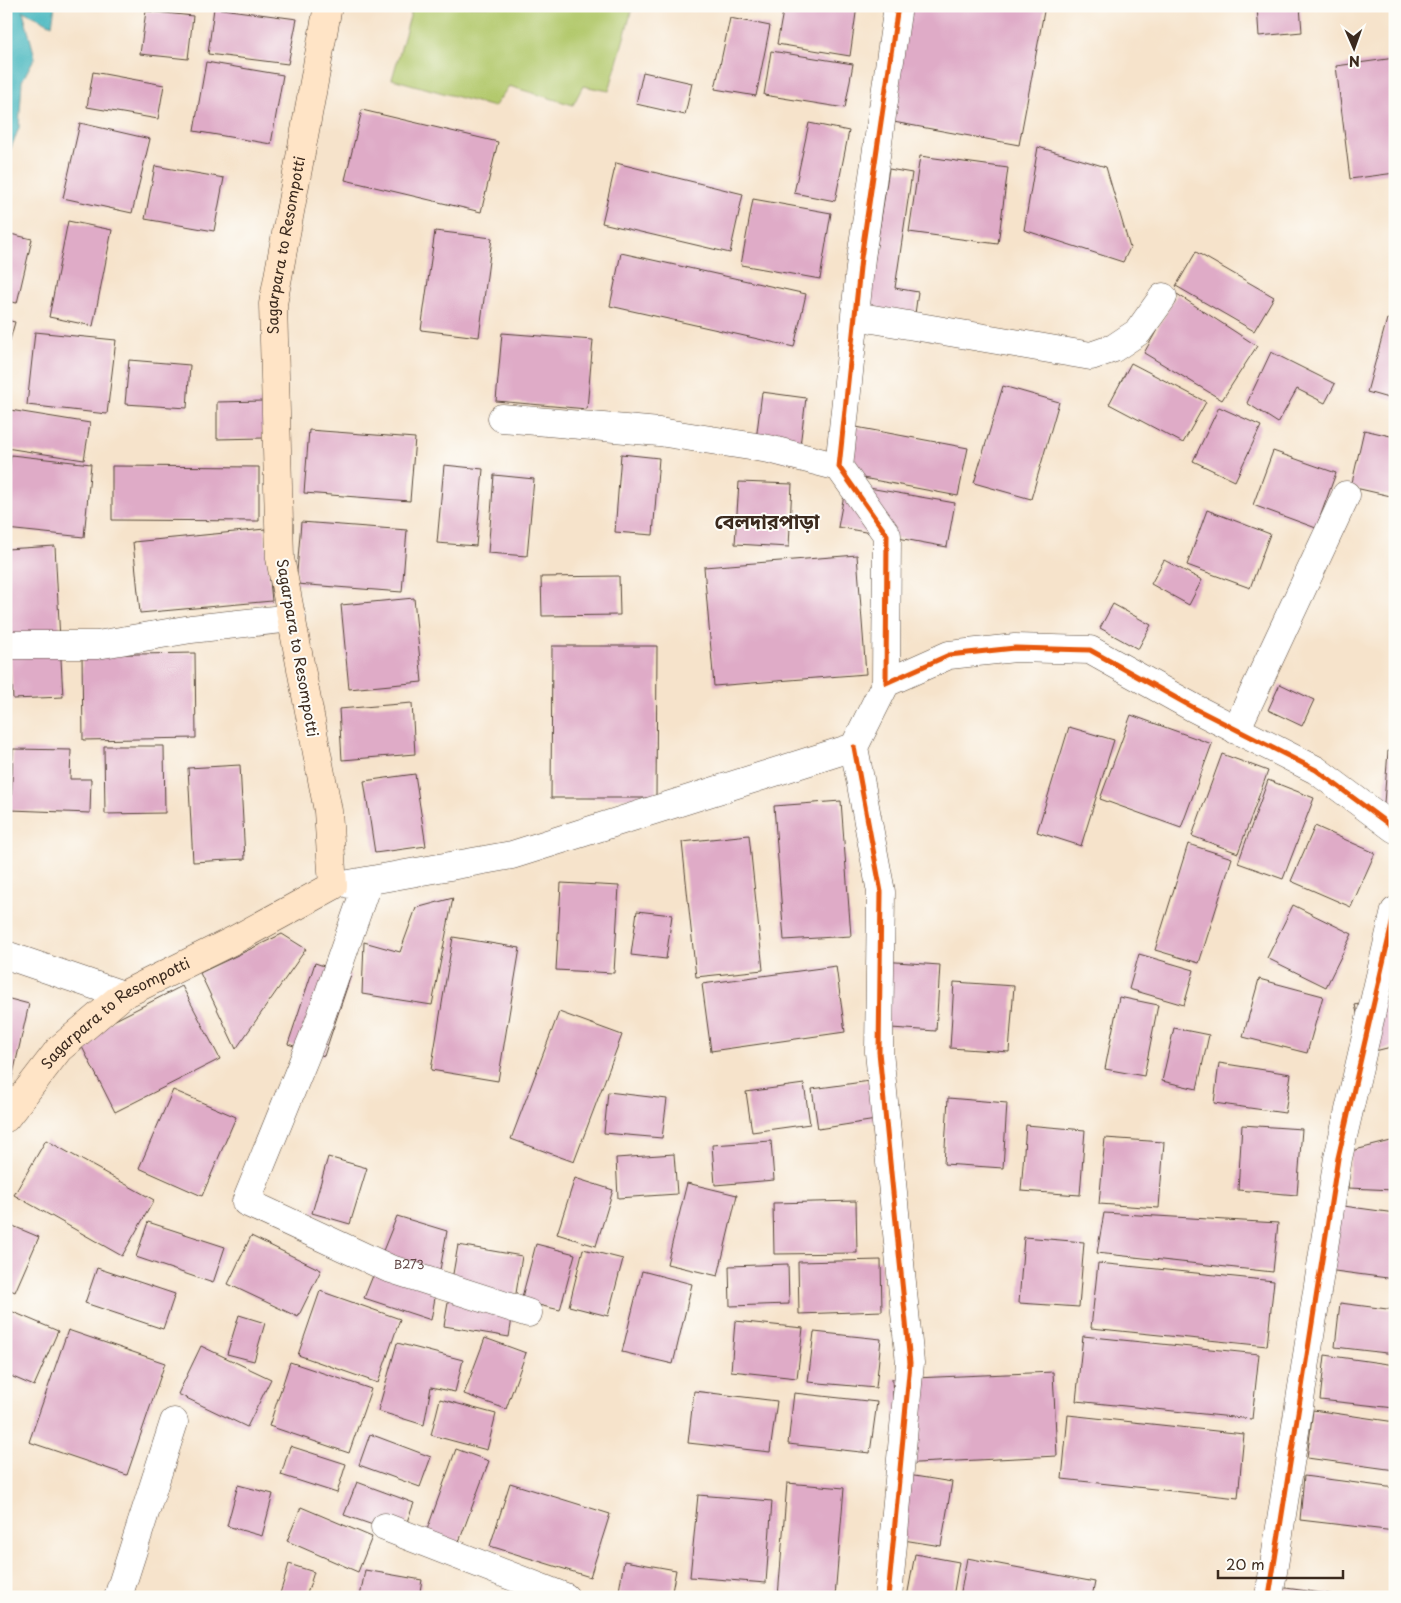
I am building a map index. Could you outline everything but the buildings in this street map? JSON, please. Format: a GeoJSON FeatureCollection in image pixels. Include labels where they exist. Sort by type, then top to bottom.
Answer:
{"type":"FeatureCollection","features":[{"type":"Feature","properties":{"kind":"main road","name":"Sagarpara to Resompotti"},"geometry":{"type":"LineString","coordinates":[[6,1118],[59,1049],[122,995],[208,954],[333,886],[328,811],[280,558],[273,304],[328,6]]}},
{"type":"Feature","properties":{"kind":"street"},"geometry":{"type":"LineString","coordinates":[[839,467],[861,258],[898,6]]}},
{"type":"Feature","properties":{"kind":"street"},"geometry":{"type":"LineString","coordinates":[[855,316],[1091,356],[1114,348],[1138,332],[1163,297]]}},
{"type":"Feature","properties":{"kind":"street"},"geometry":{"type":"LineString","coordinates":[[502,418],[659,432],[769,449],[839,467],[888,535],[886,682],[854,746],[881,892],[879,1052],[910,1363],[888,1597]]}},
{"type":"Feature","properties":{"kind":"street"},"geometry":{"type":"LineString","coordinates":[[1236,730],[1346,495]]}},
{"type":"Feature","properties":{"kind":"street"},"geometry":{"type":"LineString","coordinates":[[6,645],[97,645],[191,629],[292,618]]}},
{"type":"Feature","properties":{"kind":"street"},"geometry":{"type":"LineString","coordinates":[[886,682],[949,655],[1015,648],[1090,650],[1194,708],[1316,770],[1395,829]]}},
{"type":"Feature","properties":{"kind":"street"},"geometry":{"type":"LineString","coordinates":[[333,886],[512,854],[854,746]]}},
{"type":"Feature","properties":{"kind":"street"},"geometry":{"type":"LineString","coordinates":[[368,881],[318,1025],[246,1202],[388,1268],[528,1313]]}},
{"type":"Feature","properties":{"kind":"street"},"geometry":{"type":"LineString","coordinates":[[1269,1597],[1338,1158],[1395,911]]}},
{"type":"Feature","properties":{"kind":"street"},"geometry":{"type":"LineString","coordinates":[[6,955],[122,995]]}},
{"type":"Feature","properties":{"kind":"street"},"geometry":{"type":"LineString","coordinates":[[118,1597],[174,1422]]}},
{"type":"Feature","properties":{"kind":"street"},"geometry":{"type":"LineString","coordinates":[[385,1527],[565,1597]]}},
{"type":"Feature","properties":{"kind":"green space"},"geometry":{"type":"Polygon","coordinates":[[[413,6],[633,6],[609,91],[583,86],[573,105],[509,86],[494,107],[392,79],[413,6]]]}},
{"type":"Feature","properties":{"kind":"water"},"geometry":{"type":"Polygon","coordinates":[[[6,6],[55,6],[52,25],[23,11],[35,57],[22,81],[19,128],[6,160],[6,6]]]}},
{"type":"Feature","properties":{"kind":"cycle path"},"geometry":{"type":"LineString","coordinates":[[898,6],[861,258],[839,467],[887,535],[886,683],[949,655],[1015,648],[1090,650],[1194,708],[1316,770],[1395,829]]}},
{"type":"Feature","properties":{"kind":"cycle path"},"geometry":{"type":"LineString","coordinates":[[854,747],[881,892],[879,1052],[910,1363],[888,1597]]}},
{"type":"Feature","properties":{"kind":"cycle path"},"geometry":{"type":"LineString","coordinates":[[1269,1597],[1338,1158],[1395,911]]}},
{"type":"Feature","properties":{"kind":"district","name":"বেলদারপাড়া"},"geometry":{"type":"Point","coordinates":[767,522]}}]}
